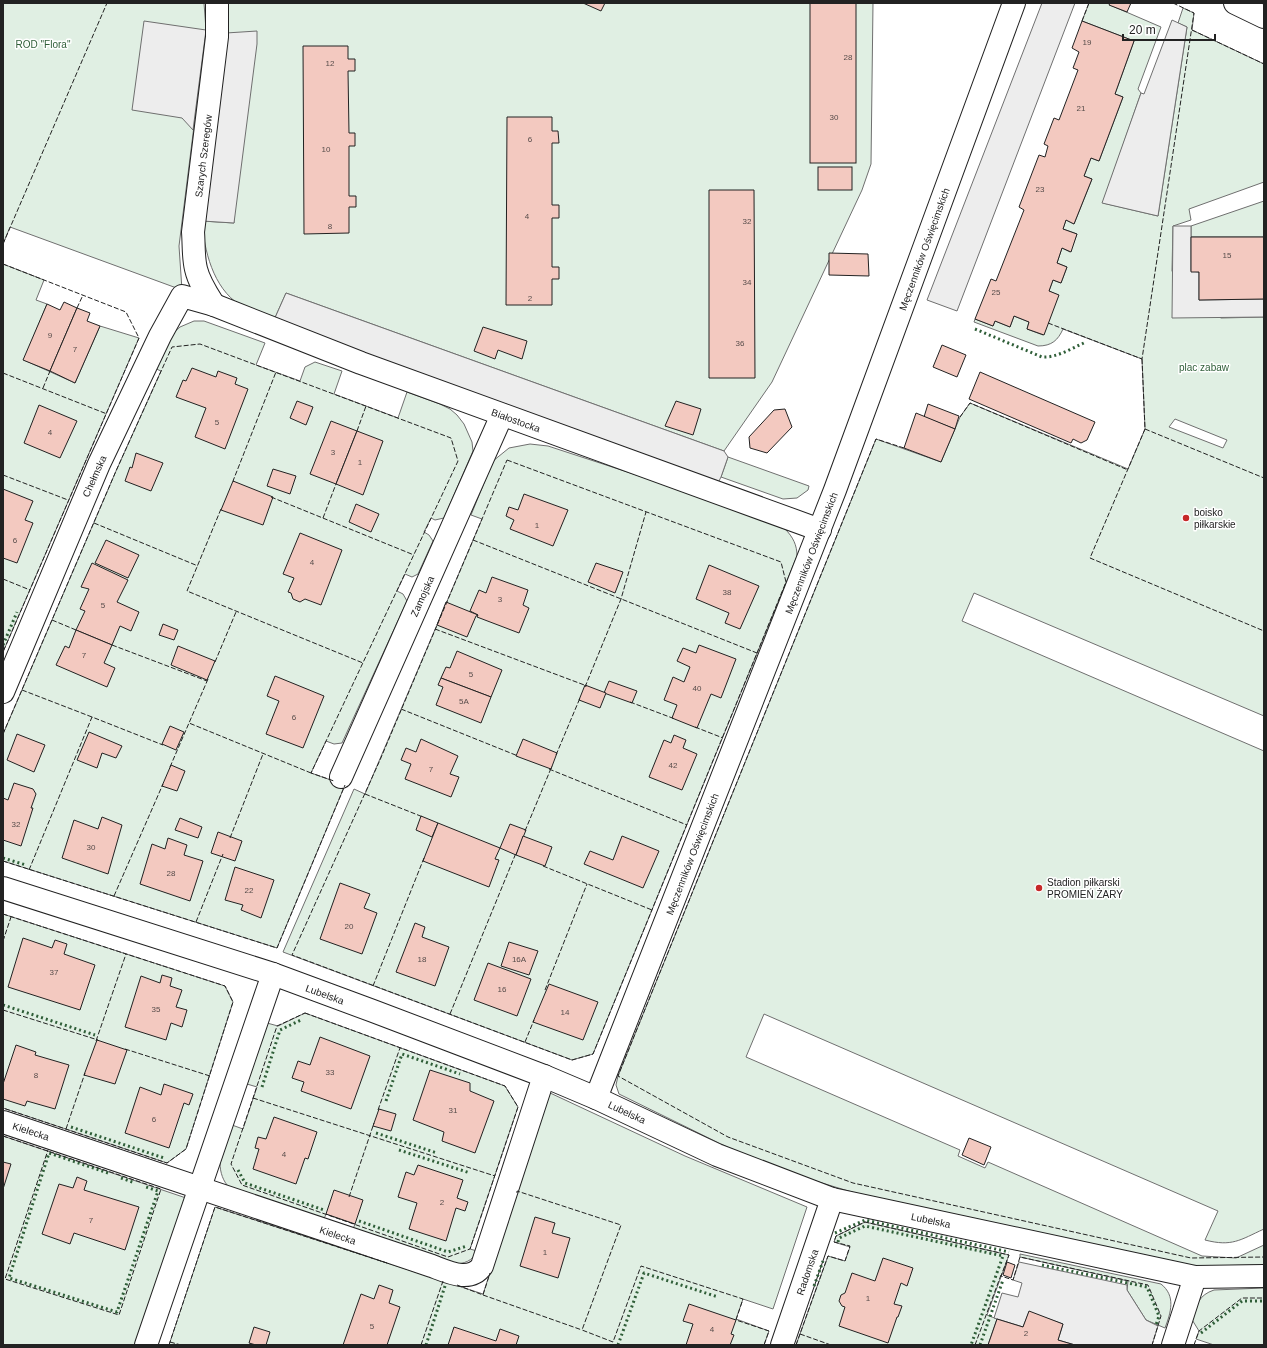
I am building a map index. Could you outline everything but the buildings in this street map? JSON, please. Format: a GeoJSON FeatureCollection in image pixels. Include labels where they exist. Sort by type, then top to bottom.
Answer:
{"type":"FeatureCollection","features":[{"type":"Feature","properties":{"kind":"street","name":"Szarych Szeregów"},"geometry":{"type":"LineString","coordinates":[[214,306],[203,287],[196,269],[193,232],[217,37],[217,3]]}},
{"type":"Feature","properties":{"kind":"street","name":"Męczenników Oświęcimskich"},"geometry":{"type":"LineString","coordinates":[[596,1098],[820,530],[1014,3]]}},
{"type":"Feature","properties":{"kind":"street"},"geometry":{"type":"LineString","coordinates":[[1235,3],[1264,17]]}},
{"type":"Feature","properties":{"kind":"street","name":"Chełmska"},"geometry":{"type":"LineString","coordinates":[[3,692],[99,464],[173,311],[182,296],[214,306]]}},
{"type":"Feature","properties":{"kind":"street","name":"Białostocka"},"geometry":{"type":"LineString","coordinates":[[214,306],[361,363],[820,530]]}},
{"type":"Feature","properties":{"kind":"street","name":"Zamojska"},"geometry":{"type":"LineString","coordinates":[[341,777],[502,415]]}},
{"type":"Feature","properties":{"kind":"street","name":"Lubelska"},"geometry":{"type":"LineString","coordinates":[[3,888],[273,974],[544,1076],[596,1098],[717,1155],[832,1199],[1195,1277],[1264,1276]]}},
{"type":"Feature","properties":{"kind":"street"},"geometry":{"type":"LineString","coordinates":[[146,1345],[273,974]]}},
{"type":"Feature","properties":{"kind":"street","name":"Kielecka"},"geometry":{"type":"LineString","coordinates":[[3,1122],[447,1271],[461,1275],[473,1275],[482,1266],[544,1076]]}},
{"type":"Feature","properties":{"kind":"street","name":"Radomska"},"geometry":{"type":"LineString","coordinates":[[782,1345],[832,1199]]}},
{"type":"Feature","properties":{"kind":"street"},"geometry":{"type":"LineString","coordinates":[[1173,1345],[1195,1277]]}},
{"type":"Feature","properties":{"kind":"green space","name":"ROD \"Flora\""},"geometry":{"type":"Polygon","coordinates":[[[3,3],[204,3],[206,30],[179,246],[182,290],[10,227],[3,244],[3,3]]]}},
{"type":"Feature","properties":{"kind":"green space"},"geometry":{"type":"Polygon","coordinates":[[[226,3],[873,3],[871,164],[862,190],[772,382],[724,451],[286,293],[274,320],[240,305],[231,298],[223,289],[212,268],[205,244],[202,221],[234,223],[226,3]]]}},
{"type":"Feature","properties":{"kind":"green space","name":"plac zabaw"},"geometry":{"type":"Polygon","coordinates":[[[1089,3],[1110,3],[1110,5],[1161,27],[1138,89],[1141,93],[1103,203],[1158,216],[1187,27],[1178,23],[1183,8],[1194,13],[1192,30],[1264,64],[1264,182],[1189,209],[1191,220],[1173,226],[1172,271],[1188,297],[1221,318],[1264,317],[1264,716],[974,593],[962,621],[1264,751],[1264,1229],[1236,1241],[1222,1243],[1205,1240],[1218,1211],[764,1014],[746,1057],[960,1150],[958,1156],[985,1168],[988,1162],[1202,1256],[1236,1258],[1264,1245],[1264,1265],[1194,1266],[855,1193],[789,1173],[727,1147],[619,1094],[616,1085],[618,1076],[876,439],[941,462],[960,417],[970,403],[1128,469],[1145,429],[1142,359],[1063,329],[1054,342],[1043,346],[1038,346],[974,322],[975,319],[993,326],[995,321],[1010,327],[1014,316],[1029,322],[1027,329],[1043,335],[1058,295],[1049,291],[1053,280],[1061,283],[1067,267],[1057,263],[1062,248],[1070,252],[1077,234],[1063,229],[1066,220],[1074,224],[1092,179],[1084,176],[1091,158],[1099,161],[1123,97],[1115,94],[1134,41],[1082,21],[1089,3]],[[1175,419],[1169,427],[1223,448],[1227,440],[1175,419]]]}},
{"type":"Feature","properties":{"kind":"green space"},"geometry":{"type":"Polygon","coordinates":[[[1264,201],[1264,237],[1191,237],[1191,226],[1264,201]]]}},
{"type":"Feature","properties":{"kind":"green space"},"geometry":{"type":"Polygon","coordinates":[[[3,264],[44,280],[36,300],[47,304],[24,360],[75,383],[100,326],[139,338],[3,652],[3,264]]]}},
{"type":"Feature","properties":{"kind":"green space"},"geometry":{"type":"Polygon","coordinates":[[[194,321],[204,321],[265,343],[256,365],[300,381],[305,367],[315,362],[342,371],[334,394],[398,418],[407,392],[440,404],[450,409],[457,415],[464,424],[472,442],[473,451],[444,518],[435,520],[431,518],[424,532],[429,535],[433,541],[418,574],[412,577],[405,574],[397,591],[403,594],[407,601],[342,743],[334,744],[326,741],[311,773],[345,785],[277,948],[3,861],[3,734],[116,471],[161,371],[154,368],[173,333],[180,327],[194,321]]]}},
{"type":"Feature","properties":{"kind":"green space"},"geometry":{"type":"Polygon","coordinates":[[[530,444],[548,446],[658,482],[785,529],[794,541],[797,552],[797,556],[593,1054],[572,1060],[283,952],[354,789],[365,794],[482,519],[471,515],[493,461],[509,448],[530,444]]]}},
{"type":"Feature","properties":{"kind":"green space"},"geometry":{"type":"Polygon","coordinates":[[[728,457],[809,486],[808,490],[797,498],[783,499],[721,477],[728,457]]]}},
{"type":"Feature","properties":{"kind":"green space"},"geometry":{"type":"Polygon","coordinates":[[[3,914],[225,986],[233,1002],[186,1149],[167,1163],[3,1108],[3,914]]]}},
{"type":"Feature","properties":{"kind":"green space"},"geometry":{"type":"Polygon","coordinates":[[[305,1013],[505,1086],[518,1107],[470,1249],[477,1251],[471,1260],[464,1263],[453,1264],[353,1229],[355,1224],[326,1214],[324,1219],[230,1188],[225,1183],[221,1173],[220,1163],[232,1125],[243,1129],[257,1087],[247,1084],[267,1023],[278,1026],[305,1013]]]}},
{"type":"Feature","properties":{"kind":"green space"},"geometry":{"type":"Polygon","coordinates":[[[548,1092],[685,1156],[807,1207],[773,1309],[743,1299],[736,1319],[769,1331],[764,1345],[169,1345],[215,1207],[483,1294],[548,1092]]]}},
{"type":"Feature","properties":{"kind":"green space"},"geometry":{"type":"Polygon","coordinates":[[[3,1136],[189,1199],[140,1345],[3,1345],[3,1136]]]}},
{"type":"Feature","properties":{"kind":"green space"},"geometry":{"type":"Polygon","coordinates":[[[865,1222],[1009,1255],[987,1315],[997,1319],[988,1345],[796,1345],[828,1256],[845,1261],[850,1247],[834,1242],[836,1236],[865,1222]]]}},
{"type":"Feature","properties":{"kind":"green space"},"geometry":{"type":"Polygon","coordinates":[[[1020,1254],[1161,1284],[1169,1294],[1171,1304],[1165,1328],[1146,1320],[1127,1290],[1128,1281],[1020,1257],[1020,1254]]]}},
{"type":"Feature","properties":{"kind":"green space"},"geometry":{"type":"Polygon","coordinates":[[[1264,1288],[1264,1345],[1214,1345],[1196,1339],[1199,1331],[1191,1318],[1202,1297],[1214,1290],[1264,1288]]]}},
{"type":"Feature","properties":{"kind":"shaded area"},"geometry":{"type":"Polygon","coordinates":[[[1042,3],[1075,3],[957,311],[927,300],[1042,3]]]}},
{"type":"Feature","properties":{"kind":"shaded area"},"geometry":{"type":"Polygon","coordinates":[[[1172,20],[1187,27],[1158,216],[1102,203],[1141,93],[1144,94],[1172,20]]]}},
{"type":"Feature","properties":{"kind":"shaded area"},"geometry":{"type":"Polygon","coordinates":[[[144,21],[206,30],[193,130],[182,118],[132,110],[144,21]]]}},
{"type":"Feature","properties":{"kind":"shaded area"},"geometry":{"type":"Polygon","coordinates":[[[257,31],[257,44],[234,223],[202,221],[226,33],[257,31]]]}},
{"type":"Feature","properties":{"kind":"shaded area"},"geometry":{"type":"Polygon","coordinates":[[[1173,226],[1191,226],[1191,271],[1199,272],[1199,300],[1264,299],[1264,317],[1172,318],[1173,226]]]}},
{"type":"Feature","properties":{"kind":"shaded area"},"geometry":{"type":"Polygon","coordinates":[[[286,293],[724,451],[728,457],[721,477],[718,483],[274,320],[286,293]]]}},
{"type":"Feature","properties":{"kind":"shaded area"},"geometry":{"type":"Polygon","coordinates":[[[1019,1262],[1127,1285],[1127,1290],[1146,1320],[1158,1326],[1152,1345],[1075,1345],[1058,1340],[1063,1324],[1029,1312],[1023,1327],[994,1318],[1002,1293],[1018,1297],[1022,1283],[1013,1280],[1019,1262]]]}},
{"type":"Feature","properties":{"kind":"hedge"},"geometry":{"type":"LineString","coordinates":[[975,329],[1042,357],[1059,354],[1086,342]]}},
{"type":"Feature","properties":{"kind":"hedge"},"geometry":{"type":"LineString","coordinates":[[3,645],[17,612]]}},
{"type":"Feature","properties":{"kind":"hedge"},"geometry":{"type":"LineString","coordinates":[[3,858],[26,865]]}},
{"type":"Feature","properties":{"kind":"hedge"},"geometry":{"type":"LineString","coordinates":[[3,1005],[95,1035]]}},
{"type":"Feature","properties":{"kind":"hedge"},"geometry":{"type":"LineString","coordinates":[[262,1087],[280,1030],[301,1020]]}},
{"type":"Feature","properties":{"kind":"hedge"},"geometry":{"type":"LineString","coordinates":[[386,1101],[402,1054],[460,1074]]}},
{"type":"Feature","properties":{"kind":"hedge"},"geometry":{"type":"LineString","coordinates":[[71,1127],[164,1158]]}},
{"type":"Feature","properties":{"kind":"hedge"},"geometry":{"type":"LineString","coordinates":[[376,1133],[437,1153]]}},
{"type":"Feature","properties":{"kind":"hedge"},"geometry":{"type":"LineString","coordinates":[[399,1150],[470,1173]]}},
{"type":"Feature","properties":{"kind":"hedge"},"geometry":{"type":"LineString","coordinates":[[108,1173],[49,1153],[9,1278],[117,1312],[158,1191],[146,1187]]}},
{"type":"Feature","properties":{"kind":"hedge"},"geometry":{"type":"LineString","coordinates":[[238,1170],[245,1183],[324,1210]]}},
{"type":"Feature","properties":{"kind":"hedge"},"geometry":{"type":"LineString","coordinates":[[121,1178],[135,1183]]}},
{"type":"Feature","properties":{"kind":"hedge"},"geometry":{"type":"LineString","coordinates":[[835,1233],[865,1220],[1009,1252]]}},
{"type":"Feature","properties":{"kind":"hedge"},"geometry":{"type":"LineString","coordinates":[[359,1221],[448,1252],[467,1246]]}},
{"type":"Feature","properties":{"kind":"hedge"},"geometry":{"type":"LineString","coordinates":[[838,1242],[839,1238],[865,1226],[1003,1256],[971,1345]]}},
{"type":"Feature","properties":{"kind":"hedge"},"geometry":{"type":"LineString","coordinates":[[814,1286],[823,1261]]}},
{"type":"Feature","properties":{"kind":"hedge"},"geometry":{"type":"LineString","coordinates":[[1042,1265],[1147,1287],[1159,1316],[1156,1325]]}},
{"type":"Feature","properties":{"kind":"hedge"},"geometry":{"type":"LineString","coordinates":[[618,1345],[644,1273],[718,1297]]}},
{"type":"Feature","properties":{"kind":"hedge"},"geometry":{"type":"LineString","coordinates":[[980,1345],[1003,1280]]}},
{"type":"Feature","properties":{"kind":"hedge"},"geometry":{"type":"LineString","coordinates":[[426,1345],[445,1286]]}},
{"type":"Feature","properties":{"kind":"hedge"},"geometry":{"type":"LineString","coordinates":[[1201,1333],[1242,1301],[1264,1301]]}},
{"type":"Feature","properties":{"kind":"fence"},"geometry":{"type":"LineString","coordinates":[[3,244],[107,3]]}},
{"type":"Feature","properties":{"kind":"fence"},"geometry":{"type":"LineString","coordinates":[[1082,21],[1089,3]]}},
{"type":"Feature","properties":{"kind":"fence"},"geometry":{"type":"LineString","coordinates":[[1048,323],[1142,359],[1194,13],[1173,3]]}},
{"type":"Feature","properties":{"kind":"fence"},"geometry":{"type":"LineString","coordinates":[[1192,30],[1264,64]]}},
{"type":"Feature","properties":{"kind":"fence"},"geometry":{"type":"LineString","coordinates":[[3,264],[126,312],[139,338],[3,652]]}},
{"type":"Feature","properties":{"kind":"fence"},"geometry":{"type":"LineString","coordinates":[[77,308],[83,295]]}},
{"type":"Feature","properties":{"kind":"fence"},"geometry":{"type":"LineString","coordinates":[[3,734],[116,471],[172,347],[200,344],[451,438],[458,461],[311,773],[334,781]]}},
{"type":"Feature","properties":{"kind":"fence"},"geometry":{"type":"LineString","coordinates":[[1142,359],[1145,429],[1090,558],[1264,631]]}},
{"type":"Feature","properties":{"kind":"fence"},"geometry":{"type":"LineString","coordinates":[[43,388],[50,371]]}},
{"type":"Feature","properties":{"kind":"fence"},"geometry":{"type":"LineString","coordinates":[[234,481],[276,372]]}},
{"type":"Feature","properties":{"kind":"fence"},"geometry":{"type":"LineString","coordinates":[[3,373],[107,414]]}},
{"type":"Feature","properties":{"kind":"fence"},"geometry":{"type":"LineString","coordinates":[[960,417],[970,403],[1128,470]]}},
{"type":"Feature","properties":{"kind":"fence"},"geometry":{"type":"LineString","coordinates":[[357,431],[366,406]]}},
{"type":"Feature","properties":{"kind":"fence"},"geometry":{"type":"LineString","coordinates":[[1145,429],[1264,478]]}},
{"type":"Feature","properties":{"kind":"fence"},"geometry":{"type":"LineString","coordinates":[[904,448],[876,439],[618,1076],[728,1137],[853,1183],[1191,1258],[1264,1257]]}},
{"type":"Feature","properties":{"kind":"fence"},"geometry":{"type":"LineString","coordinates":[[507,460],[781,562],[786,582],[593,1054],[572,1060],[292,955],[380,760],[507,460]]}},
{"type":"Feature","properties":{"kind":"fence"},"geometry":{"type":"LineString","coordinates":[[3,475],[68,500]]}},
{"type":"Feature","properties":{"kind":"fence"},"geometry":{"type":"LineString","coordinates":[[323,518],[336,484]]}},
{"type":"Feature","properties":{"kind":"fence"},"geometry":{"type":"LineString","coordinates":[[271,497],[414,555]]}},
{"type":"Feature","properties":{"kind":"fence"},"geometry":{"type":"LineString","coordinates":[[221,509],[187,591],[363,663]]}},
{"type":"Feature","properties":{"kind":"fence"},"geometry":{"type":"LineString","coordinates":[[585,687],[621,599],[646,512]]}},
{"type":"Feature","properties":{"kind":"fence"},"geometry":{"type":"LineString","coordinates":[[94,523],[198,566]]}},
{"type":"Feature","properties":{"kind":"fence"},"geometry":{"type":"LineString","coordinates":[[473,540],[757,653]]}},
{"type":"Feature","properties":{"kind":"fence"},"geometry":{"type":"LineString","coordinates":[[3,579],[30,590]]}},
{"type":"Feature","properties":{"kind":"fence"},"geometry":{"type":"LineString","coordinates":[[215,662],[236,612]]}},
{"type":"Feature","properties":{"kind":"fence"},"geometry":{"type":"LineString","coordinates":[[52,620],[76,630]]}},
{"type":"Feature","properties":{"kind":"fence"},"geometry":{"type":"LineString","coordinates":[[435,629],[587,686]]}},
{"type":"Feature","properties":{"kind":"fence"},"geometry":{"type":"LineString","coordinates":[[112,645],[207,681]]}},
{"type":"Feature","properties":{"kind":"fence"},"geometry":{"type":"LineString","coordinates":[[208,679],[189,723],[311,773]]}},
{"type":"Feature","properties":{"kind":"fence"},"geometry":{"type":"LineString","coordinates":[[22,690],[92,717]]}},
{"type":"Feature","properties":{"kind":"fence"},"geometry":{"type":"LineString","coordinates":[[556,755],[580,698]]}},
{"type":"Feature","properties":{"kind":"fence"},"geometry":{"type":"LineString","coordinates":[[630,702],[675,719]]}},
{"type":"Feature","properties":{"kind":"fence"},"geometry":{"type":"LineString","coordinates":[[401,709],[518,756]]}},
{"type":"Feature","properties":{"kind":"fence"},"geometry":{"type":"LineString","coordinates":[[29,870],[92,717],[163,745]]}},
{"type":"Feature","properties":{"kind":"fence"},"geometry":{"type":"LineString","coordinates":[[170,767],[189,723]]}},
{"type":"Feature","properties":{"kind":"fence"},"geometry":{"type":"LineString","coordinates":[[695,727],[723,738]]}},
{"type":"Feature","properties":{"kind":"fence"},"geometry":{"type":"LineString","coordinates":[[230,838],[263,754]]}},
{"type":"Feature","properties":{"kind":"fence"},"geometry":{"type":"LineString","coordinates":[[525,831],[552,766]]}},
{"type":"Feature","properties":{"kind":"fence"},"geometry":{"type":"LineString","coordinates":[[549,769],[687,825]]}},
{"type":"Feature","properties":{"kind":"fence"},"geometry":{"type":"LineString","coordinates":[[114,896],[163,784]]}},
{"type":"Feature","properties":{"kind":"fence"},"geometry":{"type":"LineString","coordinates":[[3,861],[277,948],[345,785]]}},
{"type":"Feature","properties":{"kind":"fence"},"geometry":{"type":"LineString","coordinates":[[365,794],[423,817]]}},
{"type":"Feature","properties":{"kind":"fence"},"geometry":{"type":"LineString","coordinates":[[450,1014],[516,853]]}},
{"type":"Feature","properties":{"kind":"fence"},"geometry":{"type":"LineString","coordinates":[[196,922],[223,854]]}},
{"type":"Feature","properties":{"kind":"fence"},"geometry":{"type":"LineString","coordinates":[[373,986],[424,858]]}},
{"type":"Feature","properties":{"kind":"fence"},"geometry":{"type":"LineString","coordinates":[[543,866],[652,910]]}},
{"type":"Feature","properties":{"kind":"fence"},"geometry":{"type":"LineString","coordinates":[[545,990],[587,884]]}},
{"type":"Feature","properties":{"kind":"fence"},"geometry":{"type":"LineString","coordinates":[[3,914],[225,986],[233,1002],[186,1149],[167,1163],[3,1108]]}},
{"type":"Feature","properties":{"kind":"fence"},"geometry":{"type":"LineString","coordinates":[[3,941],[11,917]]}},
{"type":"Feature","properties":{"kind":"fence"},"geometry":{"type":"LineString","coordinates":[[96,1041],[126,954]]}},
{"type":"Feature","properties":{"kind":"fence"},"geometry":{"type":"LineString","coordinates":[[3,1010],[98,1040]]}},
{"type":"Feature","properties":{"kind":"fence"},"geometry":{"type":"LineString","coordinates":[[305,1013],[505,1086],[518,1107],[470,1249],[448,1257],[242,1185],[231,1164],[277,1026],[305,1013]]}},
{"type":"Feature","properties":{"kind":"fence"},"geometry":{"type":"LineString","coordinates":[[525,1042],[534,1020]]}},
{"type":"Feature","properties":{"kind":"fence"},"geometry":{"type":"LineString","coordinates":[[378,1110],[400,1048]]}},
{"type":"Feature","properties":{"kind":"fence"},"geometry":{"type":"LineString","coordinates":[[125,1049],[210,1076]]}},
{"type":"Feature","properties":{"kind":"fence"},"geometry":{"type":"LineString","coordinates":[[66,1129],[85,1073]]}},
{"type":"Feature","properties":{"kind":"fence"},"geometry":{"type":"LineString","coordinates":[[253,1098],[495,1176]]}},
{"type":"Feature","properties":{"kind":"fence"},"geometry":{"type":"LineString","coordinates":[[349,1197],[374,1123]]}},
{"type":"Feature","properties":{"kind":"fence"},"geometry":{"type":"LineString","coordinates":[[3,1136],[161,1189],[119,1315],[5,1279],[48,1150]]}},
{"type":"Feature","properties":{"kind":"fence"},"geometry":{"type":"LineString","coordinates":[[517,1193],[517,1191],[621,1225],[582,1330],[613,1342],[641,1266],[743,1299],[736,1320],[769,1331],[764,1345]]}},
{"type":"Feature","properties":{"kind":"fence"},"geometry":{"type":"LineString","coordinates":[[169,1345],[215,1207],[387,1263]]}},
{"type":"Feature","properties":{"kind":"fence"},"geometry":{"type":"LineString","coordinates":[[796,1345],[828,1256],[845,1261],[850,1246],[834,1242],[836,1236],[865,1222],[1009,1255],[1001,1276],[1013,1280],[1020,1257],[1148,1285],[1161,1316],[1152,1345]]}},
{"type":"Feature","properties":{"kind":"fence"},"geometry":{"type":"LineString","coordinates":[[457,1285],[483,1295],[490,1273]]}},
{"type":"Feature","properties":{"kind":"fence"},"geometry":{"type":"LineString","coordinates":[[975,1345],[1001,1275]]}},
{"type":"Feature","properties":{"kind":"fence"},"geometry":{"type":"LineString","coordinates":[[421,1345],[443,1281]]}},
{"type":"Feature","properties":{"kind":"fence"},"geometry":{"type":"LineString","coordinates":[[483,1295],[582,1330]]}},
{"type":"Feature","properties":{"kind":"fence"},"geometry":{"type":"LineString","coordinates":[[1194,1345],[1199,1331],[1242,1298],[1264,1298]]}},
{"type":"Feature","properties":{"kind":"fence"},"geometry":{"type":"LineString","coordinates":[[800,1334],[831,1345]]}},
{"type":"Feature","properties":{"kind":"fence"},"geometry":{"type":"LineString","coordinates":[[170,1342],[181,1345]]}},
{"type":"Feature","properties":{"kind":"place","name":"boisko piłkarskie"},"geometry":{"type":"Point","coordinates":[1186,518]}},
{"type":"Feature","properties":{"kind":"place","name":"Stadion piłkarski PROMIEŃ ŻARY"},"geometry":{"type":"Point","coordinates":[1039,888]}}]}
